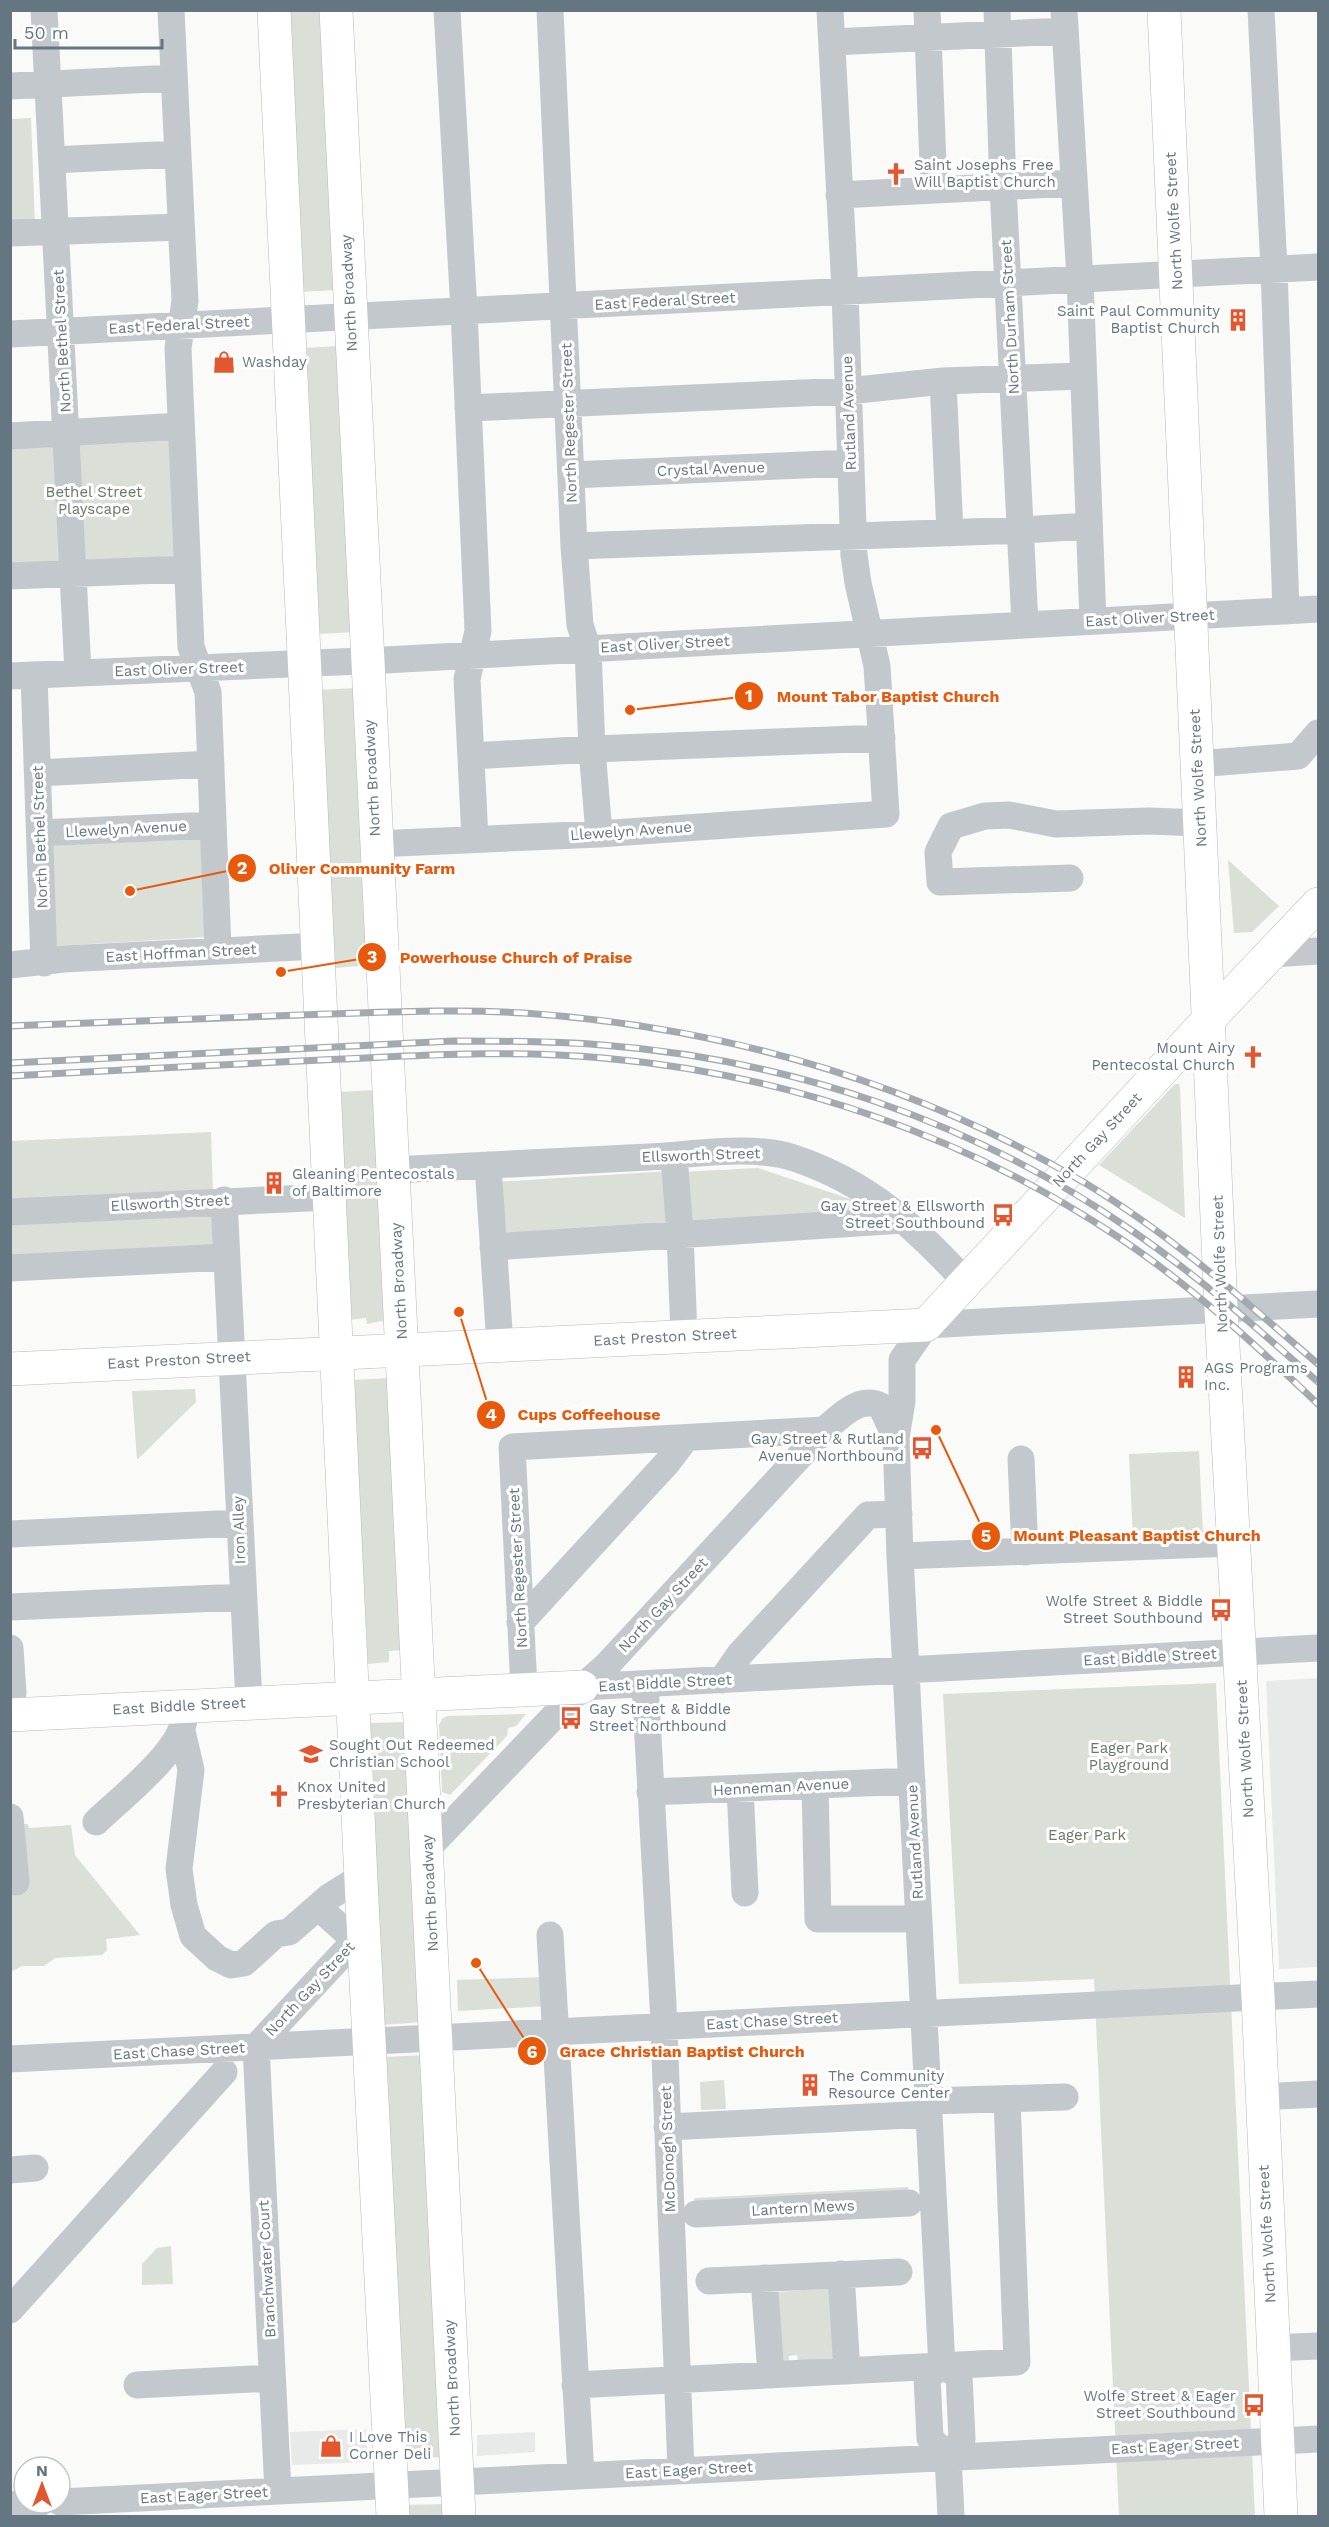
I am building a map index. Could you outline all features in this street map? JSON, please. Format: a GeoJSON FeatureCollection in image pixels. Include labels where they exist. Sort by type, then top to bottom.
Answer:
{"type":"FeatureCollection","features":[{"type":"Feature","properties":{"kind":"main road"},"geometry":{"type":"LineString","coordinates":[[274,10],[361,1877],[359,1936],[369,2043],[392,2501]]}},
{"type":"Feature","properties":{"kind":"main road","name":"North Broadway"},"geometry":{"type":"LineString","coordinates":[[336,10],[375,844],[420,1694],[459,2517]]}},
{"type":"Feature","properties":{"kind":"main road","name":"North Wolfe Street"},"geometry":{"type":"LineString","coordinates":[[1164,10],[1221,1309],[1258,1997],[1281,2517]]}},
{"type":"Feature","properties":{"kind":"main road","name":"North Gay Street"},"geometry":{"type":"LineString","coordinates":[[926,1325],[1318,904]]}},
{"type":"Feature","properties":{"kind":"main road","name":"East Preston Street"},"geometry":{"type":"LineString","coordinates":[[10,1369],[926,1325]]}},
{"type":"Feature","properties":{"kind":"main road","name":"East Biddle Street"},"geometry":{"type":"LineString","coordinates":[[10,1713],[184,1718],[249,1702],[582,1687]]}},
{"type":"Feature","properties":{"kind":"street","name":"North Bethel Street"},"geometry":{"type":"LineString","coordinates":[[44,10],[78,672]]}},
{"type":"Feature","properties":{"kind":"street"},"geometry":{"type":"LineString","coordinates":[[171,10],[185,301],[178,348],[187,569],[191,647],[208,692],[218,950]]}},
{"type":"Feature","properties":{"kind":"street"},"geometry":{"type":"LineString","coordinates":[[447,10],[464,311],[478,631],[467,679],[475,839]]}},
{"type":"Feature","properties":{"kind":"street","name":"North Regester Street"},"geometry":{"type":"LineString","coordinates":[[550,10],[574,546],[580,626],[588,649],[592,749],[599,834]]}},
{"type":"Feature","properties":{"kind":"street","name":"Rutland Avenue"},"geometry":{"type":"LineString","coordinates":[[830,10],[854,536],[858,583],[877,666],[886,814]]}},
{"type":"Feature","properties":{"kind":"street"},"geometry":{"type":"LineString","coordinates":[[927,10],[934,190]]}},
{"type":"Feature","properties":{"kind":"street"},"geometry":{"type":"LineString","coordinates":[[1261,10],[1274,269],[1286,611]]}},
{"type":"Feature","properties":{"kind":"street"},"geometry":{"type":"LineString","coordinates":[[832,42],[929,38],[998,23],[1064,21],[1080,279],[1093,621]]}},
{"type":"Feature","properties":{"kind":"street","name":"North Durham Street"},"geometry":{"type":"LineString","coordinates":[[998,23],[1003,187],[1025,624]]}},
{"type":"Feature","properties":{"kind":"street"},"geometry":{"type":"LineString","coordinates":[[10,86],[174,78]]}},
{"type":"Feature","properties":{"kind":"street"},"geometry":{"type":"LineString","coordinates":[[52,160],[178,154]]}},
{"type":"Feature","properties":{"kind":"street"},"geometry":{"type":"LineString","coordinates":[[839,195],[1073,183]]}},
{"type":"Feature","properties":{"kind":"street"},"geometry":{"type":"LineString","coordinates":[[10,233],[181,227]]}},
{"type":"Feature","properties":{"kind":"street","name":"East Federal Street"},"geometry":{"type":"LineString","coordinates":[[10,334],[1318,267]]}},
{"type":"Feature","properties":{"kind":"street"},"geometry":{"type":"LineString","coordinates":[[468,408],[848,391],[943,381],[1082,376]]}},
{"type":"Feature","properties":{"kind":"street"},"geometry":{"type":"LineString","coordinates":[[943,381],[950,532]]}},
{"type":"Feature","properties":{"kind":"street"},"geometry":{"type":"LineString","coordinates":[[10,436],[181,426]]}},
{"type":"Feature","properties":{"kind":"street","name":"Crystal Avenue"},"geometry":{"type":"LineString","coordinates":[[571,475],[850,463]]}},
{"type":"Feature","properties":{"kind":"street"},"geometry":{"type":"LineString","coordinates":[[574,546],[1089,526]]}},
{"type":"Feature","properties":{"kind":"street"},"geometry":{"type":"LineString","coordinates":[[10,576],[187,569]]}},
{"type":"Feature","properties":{"kind":"street","name":"East Oliver Street"},"geometry":{"type":"LineString","coordinates":[[22,675],[367,661],[1318,609]]}},
{"type":"Feature","properties":{"kind":"street","name":"North Bethel Street"},"geometry":{"type":"LineString","coordinates":[[22,675],[38,773],[44,963]]}},
{"type":"Feature","properties":{"kind":"street"},"geometry":{"type":"LineString","coordinates":[[1197,764],[1298,756],[1318,733]]}},
{"type":"Feature","properties":{"kind":"street"},"geometry":{"type":"LineString","coordinates":[[472,756],[882,738]]}},
{"type":"Feature","properties":{"kind":"street"},"geometry":{"type":"LineString","coordinates":[[38,773],[211,764]]}},
{"type":"Feature","properties":{"kind":"street","name":"Llewelyn Avenue"},"geometry":{"type":"LineString","coordinates":[[375,844],[599,834],[886,814]]}},
{"type":"Feature","properties":{"kind":"street"},"geometry":{"type":"LineString","coordinates":[[1070,878],[940,882],[938,852],[951,826],[985,816],[1009,815],[1056,824],[1149,821],[1200,823]]}},
{"type":"Feature","properties":{"kind":"street","name":"Llewelyn Avenue"},"geometry":{"type":"LineString","coordinates":[[40,833],[212,825]]}},
{"type":"Feature","properties":{"kind":"street","name":"East Hoffman Street"},"geometry":{"type":"LineString","coordinates":[[10,965],[64,959],[319,946]]}},
{"type":"Feature","properties":{"kind":"street"},"geometry":{"type":"LineString","coordinates":[[1272,954],[1318,951]]}},
{"type":"Feature","properties":{"kind":"street","name":"Ellsworth Street"},"geometry":{"type":"LineString","coordinates":[[393,1170],[674,1155],[769,1153],[817,1167],[869,1192],[903,1220],[966,1282]]}},
{"type":"Feature","properties":{"kind":"street"},"geometry":{"type":"LineString","coordinates":[[674,1155],[684,1336]]}},
{"type":"Feature","properties":{"kind":"street"},"geometry":{"type":"LineString","coordinates":[[488,1165],[500,1345]]}},
{"type":"Feature","properties":{"kind":"street","name":"Ellsworth Street"},"geometry":{"type":"LineString","coordinates":[[10,1212],[224,1200],[330,1197]]}},
{"type":"Feature","properties":{"kind":"street","name":"Iron Alley"},"geometry":{"type":"LineString","coordinates":[[224,1200],[249,1702]]}},
{"type":"Feature","properties":{"kind":"street"},"geometry":{"type":"LineString","coordinates":[[493,1247],[903,1220]]}},
{"type":"Feature","properties":{"kind":"street"},"geometry":{"type":"LineString","coordinates":[[10,1268],[226,1257]]}},
{"type":"Feature","properties":{"kind":"street","name":"East Preston Street"},"geometry":{"type":"LineString","coordinates":[[926,1325],[1318,1304]]}},
{"type":"Feature","properties":{"kind":"street","name":"Rutland Avenue"},"geometry":{"type":"LineString","coordinates":[[926,1325],[902,1360],[902,1401],[896,1438],[900,1556],[942,2366]]}},
{"type":"Feature","properties":{"kind":"street","name":"North Gay Street"},"geometry":{"type":"LineString","coordinates":[[427,1849],[582,1687],[608,1664],[824,1430],[849,1410],[872,1401],[885,1411],[896,1438]]}},
{"type":"Feature","properties":{"kind":"street"},"geometry":{"type":"LineString","coordinates":[[520,1623],[666,1463],[686,1438],[824,1430]]}},
{"type":"Feature","properties":{"kind":"street","name":"North Regester Street"},"geometry":{"type":"LineString","coordinates":[[524,1689],[512,1447],[686,1438]]}},
{"type":"Feature","properties":{"kind":"street"},"geometry":{"type":"LineString","coordinates":[[1021,1459],[1025,1552]]}},
{"type":"Feature","properties":{"kind":"street"},"geometry":{"type":"LineString","coordinates":[[722,1680],[740,1654],[868,1515],[898,1514]]}},
{"type":"Feature","properties":{"kind":"street"},"geometry":{"type":"LineString","coordinates":[[10,1534],[239,1523]]}},
{"type":"Feature","properties":{"kind":"street"},"geometry":{"type":"LineString","coordinates":[[900,1556],[1233,1543]]}},
{"type":"Feature","properties":{"kind":"street"},"geometry":{"type":"LineString","coordinates":[[10,1607],[242,1597]]}},
{"type":"Feature","properties":{"kind":"street"},"geometry":{"type":"LineString","coordinates":[[10,1648],[13,1693],[10,1713]]}},
{"type":"Feature","properties":{"kind":"street","name":"East Biddle Street"},"geometry":{"type":"LineString","coordinates":[[582,1687],[1318,1648]]}},
{"type":"Feature","properties":{"kind":"street","name":"McDonogh Street"},"geometry":{"type":"LineString","coordinates":[[645,1684],[664,2026],[681,2470]]}},
{"type":"Feature","properties":{"kind":"street"},"geometry":{"type":"LineString","coordinates":[[184,1718],[191,1770],[179,1869],[184,1905],[193,1936],[217,1958],[231,1965],[244,1963],[276,1934],[289,1932],[318,1907],[361,1877]]}},
{"type":"Feature","properties":{"kind":"street"},"geometry":{"type":"LineString","coordinates":[[96,1822],[170,1750],[184,1718]]}},
{"type":"Feature","properties":{"kind":"street","name":"Henneman Avenue"},"geometry":{"type":"LineString","coordinates":[[650,1792],[912,1781]]}},
{"type":"Feature","properties":{"kind":"street"},"geometry":{"type":"LineString","coordinates":[[815,1785],[818,1919],[919,1919]]}},
{"type":"Feature","properties":{"kind":"street"},"geometry":{"type":"LineString","coordinates":[[740,1788],[745,1893]]}},
{"type":"Feature","properties":{"kind":"street"},"geometry":{"type":"LineString","coordinates":[[10,1817],[16,1882]]}},
{"type":"Feature","properties":{"kind":"street"},"geometry":{"type":"LineString","coordinates":[[318,1907],[359,1936]]}},
{"type":"Feature","properties":{"kind":"street"},"geometry":{"type":"LineString","coordinates":[[550,1935],[581,2475]]}},
{"type":"Feature","properties":{"kind":"street","name":"North Gay Street"},"geometry":{"type":"LineString","coordinates":[[256,2047],[359,1936]]}},
{"type":"Feature","properties":{"kind":"street","name":"East Chase Street"},"geometry":{"type":"LineString","coordinates":[[10,2060],[1318,1994]]}},
{"type":"Feature","properties":{"kind":"street","name":"Branchwater Court"},"geometry":{"type":"LineString","coordinates":[[256,2047],[278,2491]]}},
{"type":"Feature","properties":{"kind":"street"},"geometry":{"type":"LineString","coordinates":[[10,2310],[224,2072]]}},
{"type":"Feature","properties":{"kind":"street"},"geometry":{"type":"LineString","coordinates":[[1261,2097],[1318,2094]]}},
{"type":"Feature","properties":{"kind":"street"},"geometry":{"type":"LineString","coordinates":[[667,2127],[929,2108],[1007,2099],[1065,2097]]}},
{"type":"Feature","properties":{"kind":"street"},"geometry":{"type":"LineString","coordinates":[[575,2385],[1017,2362],[1007,2099]]}},
{"type":"Feature","properties":{"kind":"street","name":"Lantern Mews"},"geometry":{"type":"LineString","coordinates":[[695,2204],[908,2194]]}},
{"type":"Feature","properties":{"kind":"street"},"geometry":{"type":"LineString","coordinates":[[709,2281],[898,2272]]}},
{"type":"Feature","properties":{"kind":"street"},"geometry":{"type":"LineString","coordinates":[[842,2274],[847,2371]]}},
{"type":"Feature","properties":{"kind":"street"},"geometry":{"type":"LineString","coordinates":[[764,2278],[771,2375]]}},
{"type":"Feature","properties":{"kind":"street"},"geometry":{"type":"LineString","coordinates":[[1272,2348],[1318,2346]]}},
{"type":"Feature","properties":{"kind":"street"},"geometry":{"type":"LineString","coordinates":[[942,2366],[927,2378],[930,2438],[948,2457],[951,2517]]}},
{"type":"Feature","properties":{"kind":"street"},"geometry":{"type":"LineString","coordinates":[[137,2385],[272,2378]]}},
{"type":"Feature","properties":{"kind":"street","name":"East Eager Street"},"geometry":{"type":"LineString","coordinates":[[72,2501],[278,2491],[392,2501],[457,2481],[1318,2439]]}},
{"type":"Feature","properties":{"kind":"shaded area"},"geometry":{"type":"Polygon","coordinates":[[[1318,1678],[1318,1967],[1279,1969],[1266,1681],[1318,1678]]]}},
{"type":"Feature","properties":{"kind":"shaded area","name":"I Love This Corner Deli"},"geometry":{"type":"Polygon","coordinates":[[[366,2429],[368,2462],[292,2465],[290,2432],[366,2429]]]}},
{"type":"Feature","properties":{"kind":"shaded area"},"geometry":{"type":"Polygon","coordinates":[[[535,2432],[535,2452],[477,2456],[477,2435],[535,2432]]]}},
{"type":"Feature","properties":{"kind":"green space"},"geometry":{"type":"Polygon","coordinates":[[[287,11],[324,11],[337,290],[299,292],[287,11]]]}},
{"type":"Feature","properties":{"kind":"green space"},"geometry":{"type":"Polygon","coordinates":[[[31,118],[35,224],[11,225],[10,119],[31,118]]]}},
{"type":"Feature","properties":{"kind":"green space"},"geometry":{"type":"Polygon","coordinates":[[[339,346],[355,632],[318,634],[303,348],[339,346]]]}},
{"type":"Feature","properties":{"kind":"green space","name":"Bethel Street Playscape"},"geometry":{"type":"Polygon","coordinates":[[[176,433],[181,563],[11,569],[10,439],[176,433]]]}},
{"type":"Feature","properties":{"kind":"green space"},"geometry":{"type":"Polygon","coordinates":[[[355,688],[370,965],[335,968],[319,690],[355,688]]]}},
{"type":"Feature","properties":{"kind":"green space"},"geometry":{"type":"Polygon","coordinates":[[[204,837],[210,937],[55,946],[50,846],[204,837]]]}},
{"type":"Feature","properties":{"kind":"green space"},"geometry":{"type":"Polygon","coordinates":[[[1228,860],[1279,906],[1252,932],[1234,933],[1228,860]]]}},
{"type":"Feature","properties":{"kind":"green space"},"geometry":{"type":"Polygon","coordinates":[[[1175,1084],[1179,1084],[1180,1088],[1185,1218],[1099,1165],[1175,1084]]]}},
{"type":"Feature","properties":{"kind":"green space"},"geometry":{"type":"Polygon","coordinates":[[[376,1090],[387,1320],[367,1324],[366,1318],[349,1320],[338,1092],[376,1090]]]}},
{"type":"Feature","properties":{"kind":"green space"},"geometry":{"type":"Polygon","coordinates":[[[211,1132],[213,1195],[11,1204],[10,1141],[211,1132]]]}},
{"type":"Feature","properties":{"kind":"green space"},"geometry":{"type":"Polygon","coordinates":[[[758,1168],[853,1200],[874,1218],[684,1230],[680,1172],[758,1168]]]}},
{"type":"Feature","properties":{"kind":"green space"},"geometry":{"type":"Polygon","coordinates":[[[670,1171],[674,1230],[497,1239],[494,1182],[670,1171]]]}},
{"type":"Feature","properties":{"kind":"green space"},"geometry":{"type":"Polygon","coordinates":[[[218,1206],[220,1254],[11,1264],[11,1216],[218,1206]]]}},
{"type":"Feature","properties":{"kind":"green space"},"geometry":{"type":"Polygon","coordinates":[[[389,1378],[403,1650],[389,1651],[389,1662],[368,1664],[353,1380],[389,1378]]]}},
{"type":"Feature","properties":{"kind":"green space"},"geometry":{"type":"Polygon","coordinates":[[[195,1389],[196,1402],[137,1460],[132,1391],[195,1389]]]}},
{"type":"Feature","properties":{"kind":"green space"},"geometry":{"type":"Polygon","coordinates":[[[1199,1451],[1203,1535],[1133,1539],[1129,1454],[1199,1451]]]}},
{"type":"Feature","properties":{"kind":"green space","name":"Eager Park"},"geometry":{"type":"Polygon","coordinates":[[[1216,1683],[1255,2516],[1119,2516],[1094,1979],[959,1984],[943,1694],[1216,1683]]]}},
{"type":"Feature","properties":{"kind":"green space"},"geometry":{"type":"Polygon","coordinates":[[[526,1714],[516,1726],[508,1728],[507,1736],[450,1795],[442,1792],[439,1725],[442,1719],[447,1716],[526,1714]]]}},
{"type":"Feature","properties":{"kind":"green space"},"geometry":{"type":"Polygon","coordinates":[[[409,1722],[424,2022],[381,2025],[367,1723],[409,1722]]]}},
{"type":"Feature","properties":{"kind":"green space"},"geometry":{"type":"Polygon","coordinates":[[[21,1824],[28,1824],[29,1828],[71,1825],[75,1855],[140,1935],[106,1939],[107,1950],[102,1955],[55,1958],[44,1966],[22,1966],[11,1972],[11,1894],[21,1824]]]}},
{"type":"Feature","properties":{"kind":"green space"},"geometry":{"type":"Polygon","coordinates":[[[547,1977],[548,2006],[458,2011],[457,1980],[547,1977]]]}},
{"type":"Feature","properties":{"kind":"green space"},"geometry":{"type":"Polygon","coordinates":[[[427,2055],[444,2457],[401,2459],[383,2057],[427,2055]]]}},
{"type":"Feature","properties":{"kind":"green space"},"geometry":{"type":"Polygon","coordinates":[[[724,2080],[726,2109],[701,2110],[700,2082],[724,2080]]]}},
{"type":"Feature","properties":{"kind":"green space"},"geometry":{"type":"Polygon","coordinates":[[[908,2187],[908,2200],[695,2211],[694,2198],[908,2187]]]}},
{"type":"Feature","properties":{"kind":"green space"},"geometry":{"type":"Polygon","coordinates":[[[171,2246],[173,2284],[142,2285],[142,2264],[157,2248],[171,2246]]]}},
{"type":"Feature","properties":{"kind":"green space"},"geometry":{"type":"Polygon","coordinates":[[[830,2288],[835,2339],[833,2359],[798,2362],[797,2355],[789,2356],[789,2363],[780,2361],[778,2292],[830,2288]]]}},
{"type":"Feature","properties":{"kind":"green space"},"geometry":{"type":"Polygon","coordinates":[[[447,2504],[448,2516],[405,2516],[405,2505],[447,2504]]]}},
{"type":"Feature","properties":{"kind":"railway"},"geometry":{"type":"LineString","coordinates":[[10,1026],[376,1012],[500,1012],[599,1020],[672,1031],[744,1046],[815,1065],[884,1088],[952,1115],[1019,1147],[1085,1183],[1177,1246],[1318,1364]]}},
{"type":"Feature","properties":{"kind":"railway"},"geometry":{"type":"LineString","coordinates":[[10,1063],[453,1041],[527,1042],[602,1045],[672,1053],[741,1065],[810,1081],[877,1102],[943,1127],[1069,1190],[1178,1264],[1318,1382]]}},
{"type":"Feature","properties":{"kind":"railway"},"geometry":{"type":"LineString","coordinates":[[10,1076],[407,1056],[538,1054],[603,1058],[671,1066],[739,1078],[871,1115],[936,1140],[998,1168],[1059,1201],[1118,1237],[1196,1295],[1318,1404]]}},
{"type":"Feature","properties":{"kind":"place","name":"Saint Josephs Free Will Baptist Church"},"geometry":{"type":"Point","coordinates":[896,174]}},
{"type":"Feature","properties":{"kind":"place","name":"Saint Paul Community Baptist Church"},"geometry":{"type":"Point","coordinates":[1238,320]}},
{"type":"Feature","properties":{"kind":"place","name":"Washday"},"geometry":{"type":"Point","coordinates":[224,362]}},
{"type":"Feature","properties":{"kind":"place","name":"Mount Tabor Baptist Church"},"geometry":{"type":"Point","coordinates":[630,710]}},
{"type":"Feature","properties":{"kind":"place","name":"Oliver Community Farm"},"geometry":{"type":"Point","coordinates":[130,891]}},
{"type":"Feature","properties":{"kind":"place","name":"Powerhouse Church of Praise"},"geometry":{"type":"Point","coordinates":[281,972]}},
{"type":"Feature","properties":{"kind":"place","name":"Mount Airy Pentecostal Church"},"geometry":{"type":"Point","coordinates":[1253,1057]}},
{"type":"Feature","properties":{"kind":"place","name":"Gleaning Pentecostals of Baltimore"},"geometry":{"type":"Point","coordinates":[274,1183]}},
{"type":"Feature","properties":{"kind":"place","name":"Gay Street & Ellsworth Street Southbound"},"geometry":{"type":"Point","coordinates":[1003,1215]}},
{"type":"Feature","properties":{"kind":"place","name":"Cups Coffeehouse"},"geometry":{"type":"Point","coordinates":[459,1312]}},
{"type":"Feature","properties":{"kind":"place","name":"AGS Programs Inc."},"geometry":{"type":"Point","coordinates":[1186,1377]}},
{"type":"Feature","properties":{"kind":"place","name":"Mount Pleasant Baptist Church"},"geometry":{"type":"Point","coordinates":[936,1430]}},
{"type":"Feature","properties":{"kind":"place","name":"Gay Street & Rutland Avenue Northbound"},"geometry":{"type":"Point","coordinates":[922,1448]}},
{"type":"Feature","properties":{"kind":"place","name":"Wolfe Street & Biddle Street Southbound"},"geometry":{"type":"Point","coordinates":[1221,1610]}},
{"type":"Feature","properties":{"kind":"place","name":"Gay Street & Biddle Street Northbound"},"geometry":{"type":"Point","coordinates":[571,1718]}},
{"type":"Feature","properties":{"kind":"place","name":"Sought Out Redeemed Christian School"},"geometry":{"type":"Point","coordinates":[311,1754]}},
{"type":"Feature","properties":{"kind":"place","name":"Knox United Presbyterian Church"},"geometry":{"type":"Point","coordinates":[279,1796]}},
{"type":"Feature","properties":{"kind":"place","name":"Grace Christian Baptist Church"},"geometry":{"type":"Point","coordinates":[476,1963]}},
{"type":"Feature","properties":{"kind":"place","name":"The Community Resource Center"},"geometry":{"type":"Point","coordinates":[810,2085]}},
{"type":"Feature","properties":{"kind":"place","name":"Wolfe Street & Eager Street Southbound"},"geometry":{"type":"Point","coordinates":[1254,2405]}},
{"type":"Feature","properties":{"kind":"place","name":"I Love This Corner Deli"},"geometry":{"type":"Point","coordinates":[331,2446]}},
{"type":"Feature","properties":{"kind":"park label","name":"Eager Park Playground"},"geometry":{"type":"Point","coordinates":[1129,1756]}}]}
